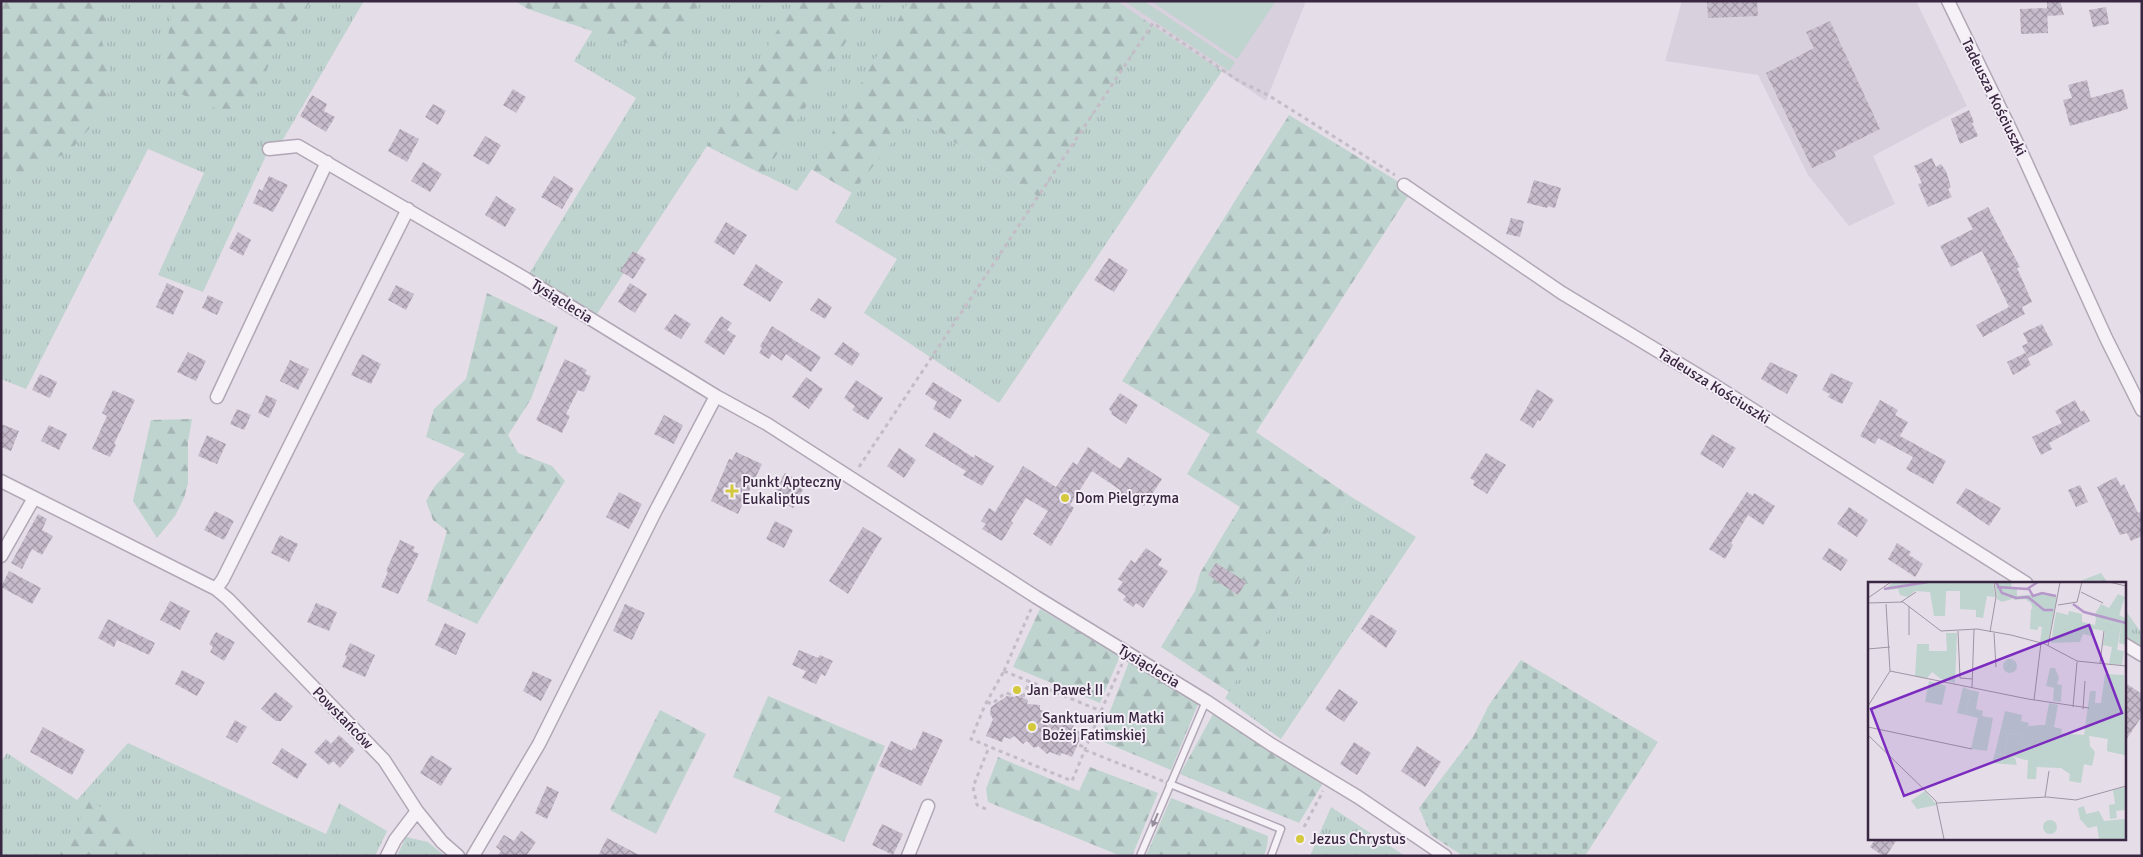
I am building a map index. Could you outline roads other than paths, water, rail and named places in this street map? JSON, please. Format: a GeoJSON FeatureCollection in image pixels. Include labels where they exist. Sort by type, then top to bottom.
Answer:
{"type":"FeatureCollection","features":[{"type":"Feature","properties":{"kind":"street","name":"Tadeusza Kościuszki"},"geometry":{"type":"LineString","coordinates":[[1948,1],[2020,149],[2106,338],[2142,410]]}},
{"type":"Feature","properties":{"kind":"street","name":"Tysiąclecia"},"geometry":{"type":"LineString","coordinates":[[269,149],[298,146],[526,279],[716,396],[767,424],[1036,597],[1358,797],[1445,856]]}},
{"type":"Feature","properties":{"kind":"street"},"geometry":{"type":"LineString","coordinates":[[217,397],[327,162]]}},
{"type":"Feature","properties":{"kind":"street","name":"Tadeusza Kościuszki"},"geometry":{"type":"LineString","coordinates":[[1404,185],[1562,293],[1706,380],[2024,582]]}},
{"type":"Feature","properties":{"kind":"street"},"geometry":{"type":"LineString","coordinates":[[216,588],[223,579],[408,209]]}},
{"type":"Feature","properties":{"kind":"street"},"geometry":{"type":"LineString","coordinates":[[474,856],[539,744],[716,396]]}},
{"type":"Feature","properties":{"kind":"street","name":"Powstańców"},"geometry":{"type":"LineString","coordinates":[[1,481],[216,588],[384,760],[416,811],[442,842],[458,856]]}},
{"type":"Feature","properties":{"kind":"street"},"geometry":{"type":"LineString","coordinates":[[1,556],[34,498]]}},
{"type":"Feature","properties":{"kind":"street"},"geometry":{"type":"LineString","coordinates":[[2126,645],[2142,655]]}},
{"type":"Feature","properties":{"kind":"street"},"geometry":{"type":"LineString","coordinates":[[908,856],[928,806]]}},
{"type":"Feature","properties":{"kind":"street"},"geometry":{"type":"LineString","coordinates":[[388,856],[395,840],[416,811]]}},
{"type":"Feature","properties":{"kind":"lane"},"geometry":{"type":"LineString","coordinates":[[1140,856],[1206,701]]}},
{"type":"Feature","properties":{"kind":"lane"},"geometry":{"type":"LineString","coordinates":[[1170,784],[1281,828],[1271,856]]}},
{"type":"Feature","properties":{"kind":"place","name":"Punkt Apteczny Eukaliptus"},"geometry":{"type":"Point","coordinates":[732,491]}},
{"type":"Feature","properties":{"kind":"place","name":"Dom Pielgrzyma"},"geometry":{"type":"Point","coordinates":[1065,498]}},
{"type":"Feature","properties":{"kind":"place","name":"Jan Paweł II"},"geometry":{"type":"Point","coordinates":[1017,690]}},
{"type":"Feature","properties":{"kind":"place","name":"Sanktuarium Matki Bożej Fatimskiej"},"geometry":{"type":"Point","coordinates":[1032,727]}},
{"type":"Feature","properties":{"kind":"place","name":"Jezus Chrystus"},"geometry":{"type":"Point","coordinates":[1300,839]}}]}
